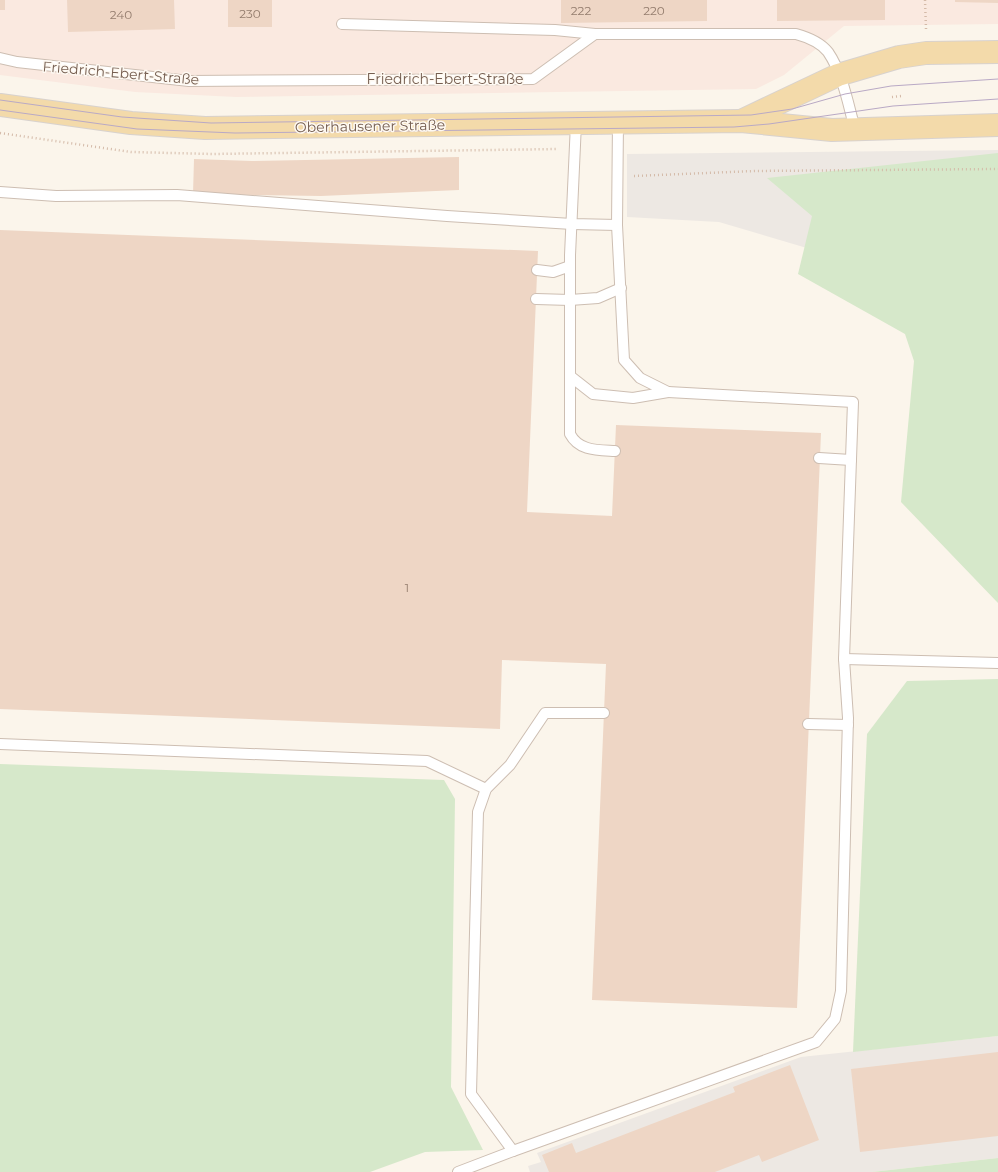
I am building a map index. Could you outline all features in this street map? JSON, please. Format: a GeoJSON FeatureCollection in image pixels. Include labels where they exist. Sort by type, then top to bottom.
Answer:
{"type":"FeatureCollection","features":[{"type":"Feature","properties":{"kind":"main road"},"geometry":{"type":"LineString","coordinates":[[838,74],[899,58],[926,53],[998,52]]}},
{"type":"Feature","properties":{"kind":"main road","name":"Oberhausener Straße"},"geometry":{"type":"LineString","coordinates":[[741,121],[838,74]]}},
{"type":"Feature","properties":{"kind":"main road","name":"Oberhausener Straße"},"geometry":{"type":"LineString","coordinates":[[0,105],[131,123],[205,128],[741,121],[832,130],[998,125]]}},
{"type":"Feature","properties":{"kind":"lane"},"geometry":{"type":"LineString","coordinates":[[342,24],[554,30],[595,34],[796,34],[811,39],[827,52],[838,74],[855,129]]}},
{"type":"Feature","properties":{"kind":"lane","name":"Friedrich-Ebert-Straße"},"geometry":{"type":"LineString","coordinates":[[0,58],[17,62],[189,81],[533,79],[595,34]]}},
{"type":"Feature","properties":{"kind":"lane"},"geometry":{"type":"LineString","coordinates":[[618,122],[617,225],[622,288],[624,360],[640,378],[668,392]]}},
{"type":"Feature","properties":{"kind":"lane"},"geometry":{"type":"LineString","coordinates":[[576,123],[570,266],[570,434],[574,442],[588,449],[615,451]]}},
{"type":"Feature","properties":{"kind":"lane"},"geometry":{"type":"LineString","coordinates":[[0,192],[56,196],[177,195],[572,224],[617,225]]}},
{"type":"Feature","properties":{"kind":"lane"},"geometry":{"type":"LineString","coordinates":[[537,270],[553,272],[570,266]]}},
{"type":"Feature","properties":{"kind":"lane"},"geometry":{"type":"LineString","coordinates":[[536,299],[570,300],[598,298],[622,288]]}},
{"type":"Feature","properties":{"kind":"lane"},"geometry":{"type":"LineString","coordinates":[[458,1172],[816,1042],[835,1019],[841,991],[848,724],[844,659],[853,402],[668,392],[633,398],[594,394],[570,376]]}},
{"type":"Feature","properties":{"kind":"lane"},"geometry":{"type":"LineString","coordinates":[[819,458],[851,460]]}},
{"type":"Feature","properties":{"kind":"lane"},"geometry":{"type":"LineString","coordinates":[[844,659],[998,663]]}},
{"type":"Feature","properties":{"kind":"lane"},"geometry":{"type":"LineString","coordinates":[[513,1151],[471,1094],[478,812],[486,789],[510,764],[545,713],[604,713]]}},
{"type":"Feature","properties":{"kind":"lane"},"geometry":{"type":"LineString","coordinates":[[808,724],[848,724]]}},
{"type":"Feature","properties":{"kind":"lane"},"geometry":{"type":"LineString","coordinates":[[0,744],[427,761],[486,789]]}},
{"type":"Feature","properties":{"kind":"path"},"geometry":{"type":"LineString","coordinates":[[925,0],[926,33]]}},
{"type":"Feature","properties":{"kind":"path"},"geometry":{"type":"LineString","coordinates":[[892,97],[902,96]]}},
{"type":"Feature","properties":{"kind":"path"},"geometry":{"type":"LineString","coordinates":[[618,177],[754,171],[998,169]]}},
{"type":"Feature","properties":{"kind":"shaded area"},"geometry":{"type":"Polygon","coordinates":[[[0,0],[998,0],[998,24],[844,26],[784,75],[756,89],[236,97],[135,92],[0,75],[0,0]]]}},
{"type":"Feature","properties":{"kind":"shaded area"},"geometry":{"type":"Polygon","coordinates":[[[998,150],[998,331],[844,259],[719,222],[627,217],[627,154],[998,150]]]}},
{"type":"Feature","properties":{"kind":"shaded area"},"geometry":{"type":"Polygon","coordinates":[[[998,1036],[998,1158],[872,1172],[530,1172],[528,1166],[541,1162],[537,1153],[801,1057],[998,1036]]]}},
{"type":"Feature","properties":{"kind":"green space"},"geometry":{"type":"Polygon","coordinates":[[[998,153],[998,603],[901,502],[914,361],[905,334],[798,274],[812,216],[767,178],[998,153]]]}},
{"type":"Feature","properties":{"kind":"green space"},"geometry":{"type":"Polygon","coordinates":[[[998,679],[998,1036],[853,1052],[867,734],[907,681],[998,679]]]}},
{"type":"Feature","properties":{"kind":"green space"},"geometry":{"type":"Polygon","coordinates":[[[0,764],[444,780],[455,799],[451,1087],[483,1150],[425,1152],[370,1172],[0,1172],[0,764]]]}},
{"type":"Feature","properties":{"kind":"green space"},"geometry":{"type":"Polygon","coordinates":[[[998,1158],[998,1172],[872,1172],[998,1158]]]}},
{"type":"Feature","properties":{"kind":"building"},"geometry":{"type":"Polygon","coordinates":[[[0,0],[5,0],[5,10],[0,10],[0,0]]]}},
{"type":"Feature","properties":{"kind":"building"},"geometry":{"type":"Polygon","coordinates":[[[67,0],[174,0],[175,29],[68,32],[67,0]]]}},
{"type":"Feature","properties":{"kind":"building"},"geometry":{"type":"Polygon","coordinates":[[[228,0],[272,0],[272,27],[228,27],[228,0]]]}},
{"type":"Feature","properties":{"kind":"building"},"geometry":{"type":"Polygon","coordinates":[[[561,0],[707,0],[707,21],[561,23],[561,0]]]}},
{"type":"Feature","properties":{"kind":"building"},"geometry":{"type":"Polygon","coordinates":[[[777,0],[885,0],[885,20],[777,21],[777,0]]]}},
{"type":"Feature","properties":{"kind":"building"},"geometry":{"type":"Polygon","coordinates":[[[955,0],[998,0],[998,3],[955,2],[955,0]]]}},
{"type":"Feature","properties":{"kind":"building"},"geometry":{"type":"Polygon","coordinates":[[[459,157],[459,190],[321,196],[193,194],[194,159],[252,161],[459,157]]]}},
{"type":"Feature","properties":{"kind":"building"},"geometry":{"type":"Polygon","coordinates":[[[0,230],[538,251],[527,512],[612,516],[616,425],[821,433],[797,1008],[592,1000],[606,664],[502,660],[500,729],[0,709],[0,230]]]}},
{"type":"Feature","properties":{"kind":"building"},"geometry":{"type":"Polygon","coordinates":[[[998,1052],[998,1136],[860,1152],[851,1069],[998,1052]]]}},
{"type":"Feature","properties":{"kind":"building"},"geometry":{"type":"Polygon","coordinates":[[[790,1065],[819,1140],[762,1162],[759,1155],[715,1172],[549,1172],[542,1155],[572,1143],[576,1153],[735,1092],[733,1087],[790,1065]]]}},
{"type":"Feature","properties":{"kind":"tram line"},"geometry":{"type":"LineString","coordinates":[[0,100],[122,117],[211,123],[751,115],[792,109],[845,94],[891,86],[998,79]]}},
{"type":"Feature","properties":{"kind":"tram line"},"geometry":{"type":"LineString","coordinates":[[0,110],[137,129],[235,133],[734,127],[769,124],[893,106],[998,99]]}}]}
